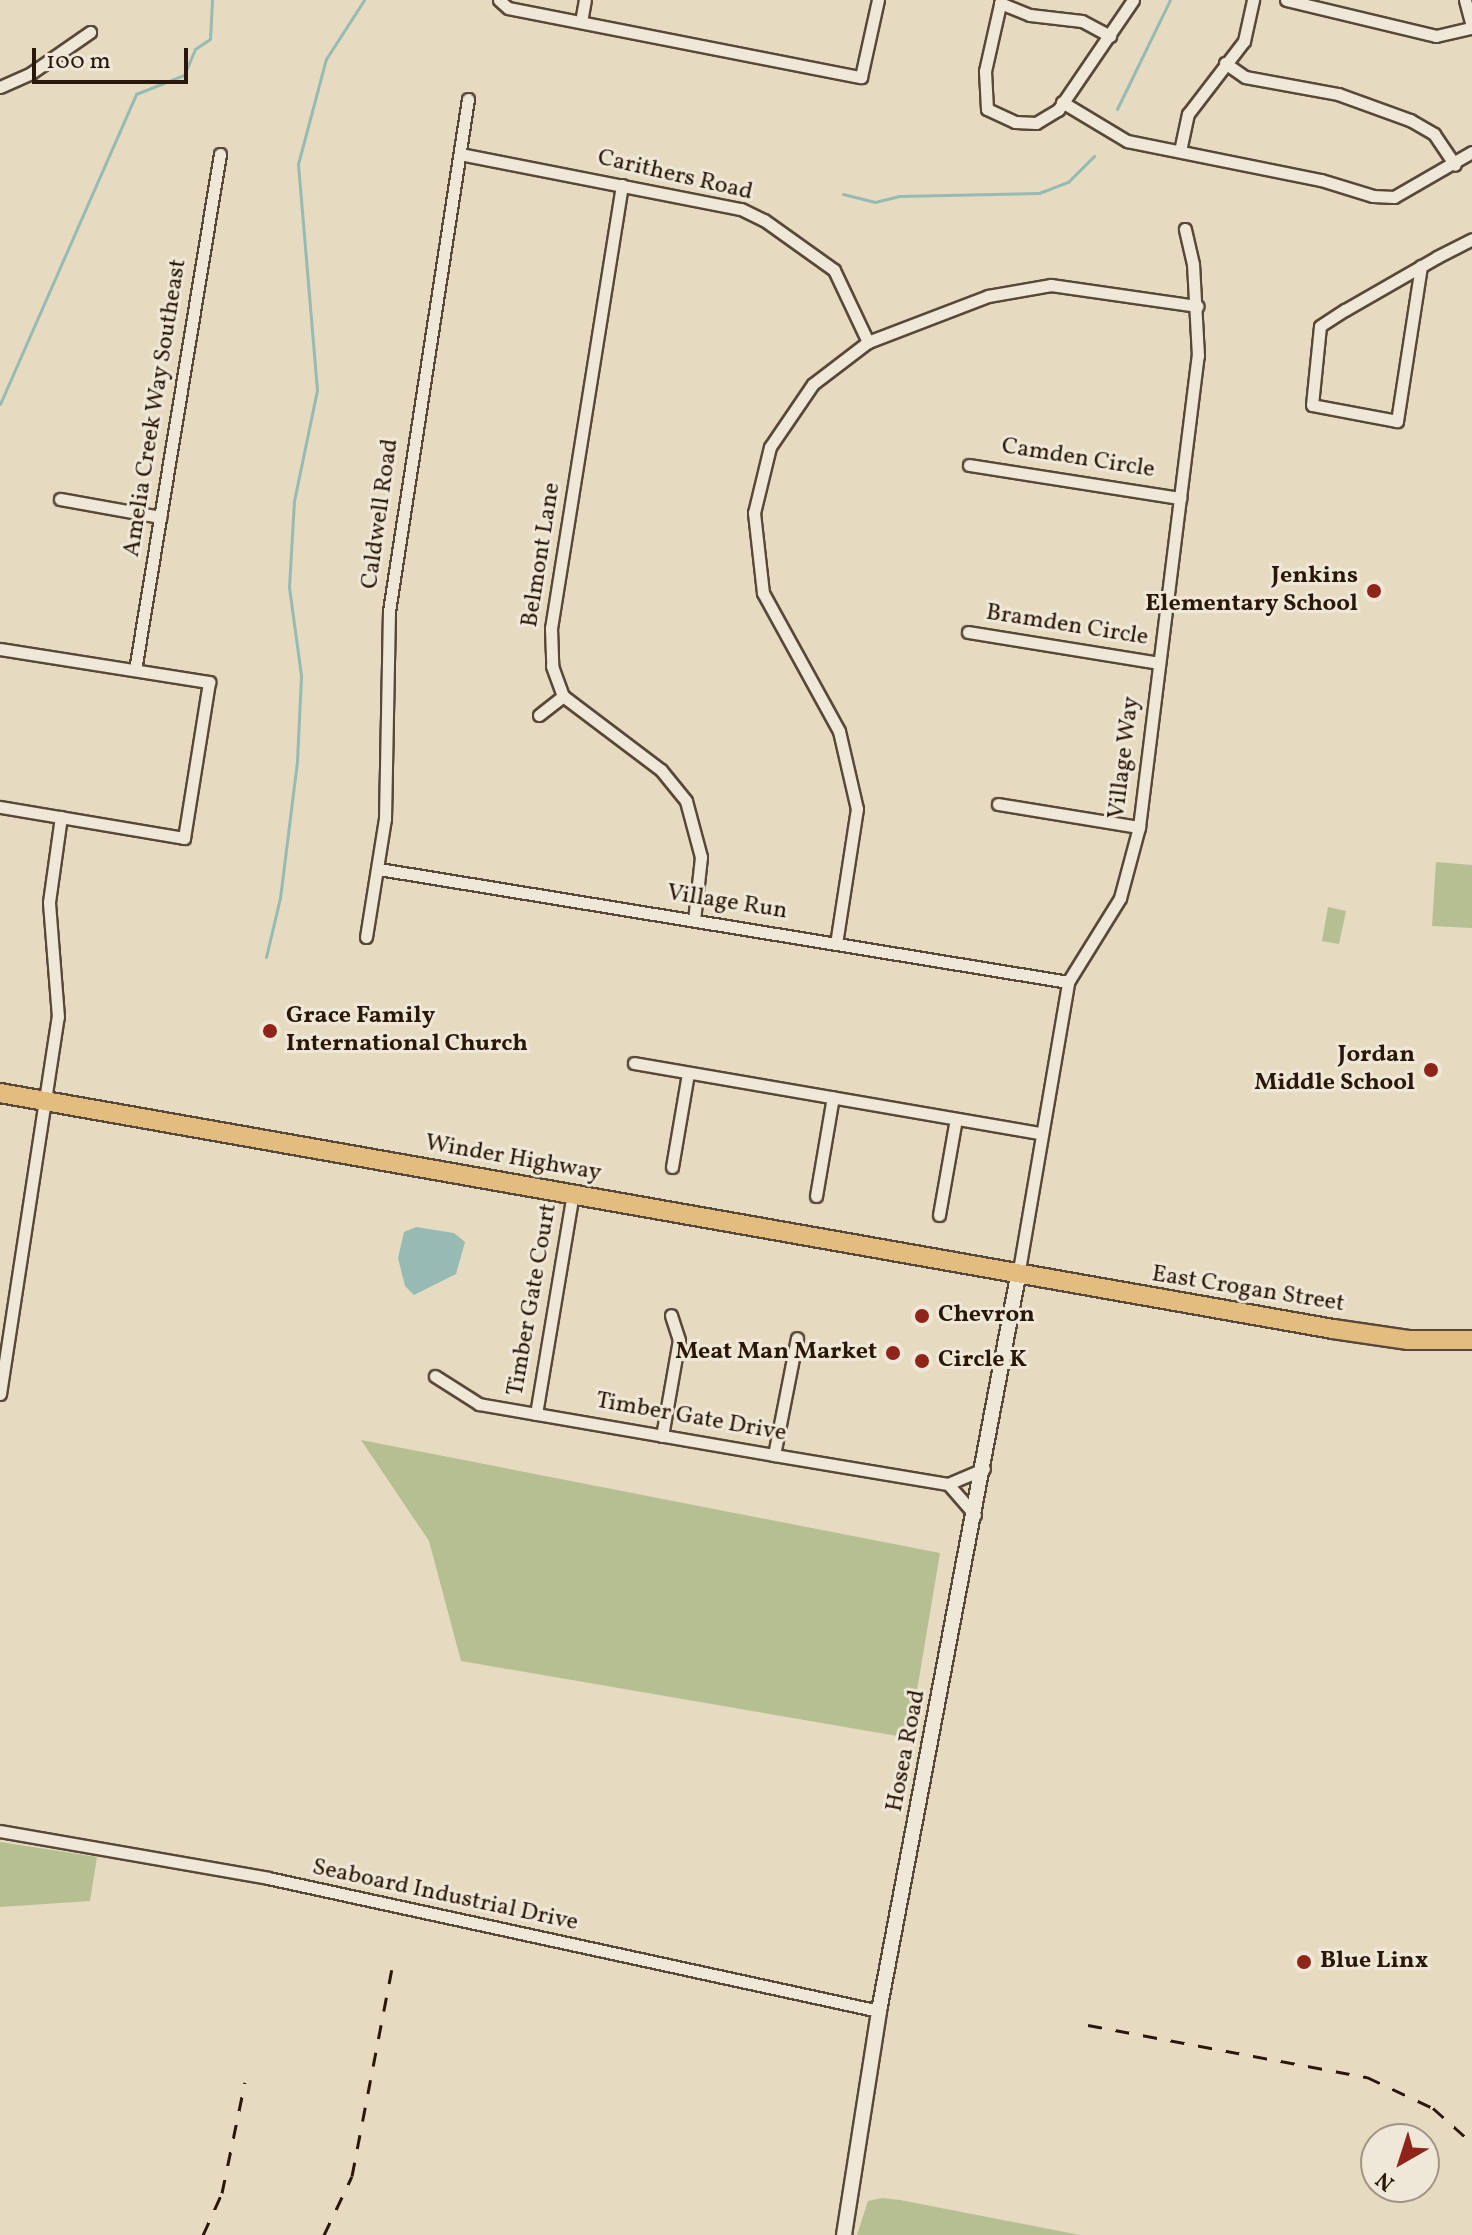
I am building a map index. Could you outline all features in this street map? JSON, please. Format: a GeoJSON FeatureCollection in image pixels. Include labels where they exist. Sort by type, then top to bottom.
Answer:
{"type":"FeatureCollection","features":[{"type":"Feature","properties":{"kind":"main road","name":"Winder Highway"},"geometry":{"type":"LineString","coordinates":[[0,1093],[573,1193],[1018,1276]]}},
{"type":"Feature","properties":{"kind":"main road","name":"East Crogan Street"},"geometry":{"type":"LineString","coordinates":[[1018,1276],[1408,1340],[1472,1340]]}},
{"type":"Feature","properties":{"kind":"street"},"geometry":{"type":"LineString","coordinates":[[499,0],[508,8],[861,77],[878,0]]}},
{"type":"Feature","properties":{"kind":"street"},"geometry":{"type":"LineString","coordinates":[[581,22],[585,0]]}},
{"type":"Feature","properties":{"kind":"street"},"geometry":{"type":"LineString","coordinates":[[1110,36],[1082,21],[1030,15],[1001,1],[985,71],[987,109],[1015,122],[1036,123],[1062,102],[1110,36],[1133,0]]}},
{"type":"Feature","properties":{"kind":"street"},"geometry":{"type":"LineString","coordinates":[[1180,151],[1188,114],[1244,41],[1253,0]]}},
{"type":"Feature","properties":{"kind":"street"},"geometry":{"type":"LineString","coordinates":[[1286,0],[1436,36],[1472,27],[1465,0]]}},
{"type":"Feature","properties":{"kind":"street"},"geometry":{"type":"LineString","coordinates":[[0,87],[31,73],[90,32]]}},
{"type":"Feature","properties":{"kind":"street"},"geometry":{"type":"LineString","coordinates":[[1225,63],[1245,77],[1338,94],[1410,120],[1434,134],[1455,165]]}},
{"type":"Feature","properties":{"kind":"street","name":"Caldwell Road"},"geometry":{"type":"LineString","coordinates":[[366,937],[379,869],[389,611],[468,99]]}},
{"type":"Feature","properties":{"kind":"street"},"geometry":{"type":"LineString","coordinates":[[1062,102],[1108,133],[1321,180],[1373,196],[1394,197],[1455,165],[1472,152]]}},
{"type":"Feature","properties":{"kind":"street","name":"Amelia Creek Way Southeast"},"geometry":{"type":"LineString","coordinates":[[135,670],[220,154]]}},
{"type":"Feature","properties":{"kind":"street","name":"Carithers Road"},"geometry":{"type":"LineString","coordinates":[[460,154],[741,209],[764,220],[834,270],[868,342]]}},
{"type":"Feature","properties":{"kind":"street","name":"Belmont Lane"},"geometry":{"type":"LineString","coordinates":[[563,696],[552,666],[551,628],[622,185]]}},
{"type":"Feature","properties":{"kind":"street","name":"Village Way"},"geometry":{"type":"LineString","coordinates":[[1018,1276],[1068,982],[1120,898],[1139,827],[1198,356],[1197,306],[1185,229]]}},
{"type":"Feature","properties":{"kind":"street"},"geometry":{"type":"LineString","coordinates":[[1421,266],[1397,421],[1312,405],[1320,326],[1421,266],[1472,239]]}},
{"type":"Feature","properties":{"kind":"street"},"geometry":{"type":"LineString","coordinates":[[836,944],[855,837],[852,774],[839,731],[763,593],[754,513],[770,447],[813,384],[868,342],[988,296],[1051,285],[1197,306]]}},
{"type":"Feature","properties":{"kind":"street","name":"Camden Circle"},"geometry":{"type":"LineString","coordinates":[[969,465],[1180,498]]}},
{"type":"Feature","properties":{"kind":"street"},"geometry":{"type":"LineString","coordinates":[[60,499],[160,517]]}},
{"type":"Feature","properties":{"kind":"street","name":"Bramden Circle"},"geometry":{"type":"LineString","coordinates":[[968,632],[1159,663]]}},
{"type":"Feature","properties":{"kind":"street"},"geometry":{"type":"LineString","coordinates":[[0,649],[209,682],[184,838],[0,807]]}},
{"type":"Feature","properties":{"kind":"street"},"geometry":{"type":"LineString","coordinates":[[539,715],[563,696],[661,770],[686,801],[701,857],[694,920]]}},
{"type":"Feature","properties":{"kind":"street"},"geometry":{"type":"LineString","coordinates":[[998,804],[1139,827]]}},
{"type":"Feature","properties":{"kind":"street"},"geometry":{"type":"LineString","coordinates":[[0,1394],[5,1329],[47,1102],[58,1017],[49,902],[61,817]]}},
{"type":"Feature","properties":{"kind":"street","name":"Village Run"},"geometry":{"type":"LineString","coordinates":[[379,869],[1068,982]]}},
{"type":"Feature","properties":{"kind":"street"},"geometry":{"type":"LineString","coordinates":[[634,1063],[1041,1133]]}},
{"type":"Feature","properties":{"kind":"street"},"geometry":{"type":"LineString","coordinates":[[672,1167],[688,1073]]}},
{"type":"Feature","properties":{"kind":"street"},"geometry":{"type":"LineString","coordinates":[[816,1196],[833,1097]]}},
{"type":"Feature","properties":{"kind":"street"},"geometry":{"type":"LineString","coordinates":[[939,1215],[956,1119]]}},
{"type":"Feature","properties":{"kind":"street","name":"Timber Gate Court"},"geometry":{"type":"LineString","coordinates":[[536,1414],[573,1193]]}},
{"type":"Feature","properties":{"kind":"street","name":"Hosea Road"},"geometry":{"type":"LineString","coordinates":[[844,2235],[879,2011],[984,1469],[1018,1276]]}},
{"type":"Feature","properties":{"kind":"street"},"geometry":{"type":"LineString","coordinates":[[662,1436],[679,1340],[671,1315]]}},
{"type":"Feature","properties":{"kind":"street"},"geometry":{"type":"LineString","coordinates":[[774,1455],[797,1338]]}},
{"type":"Feature","properties":{"kind":"street","name":"Timber Gate Drive"},"geometry":{"type":"LineString","coordinates":[[435,1376],[479,1404],[948,1484]]}},
{"type":"Feature","properties":{"kind":"street"},"geometry":{"type":"LineString","coordinates":[[975,1515],[948,1484],[984,1469]]}},
{"type":"Feature","properties":{"kind":"street","name":"Seaboard Industrial Drive"},"geometry":{"type":"LineString","coordinates":[[0,1831],[268,1878],[879,2011]]}},
{"type":"Feature","properties":{"kind":"green space"},"geometry":{"type":"Polygon","coordinates":[[[1436,862],[1472,865],[1472,928],[1432,926],[1436,862]]]}},
{"type":"Feature","properties":{"kind":"green space"},"geometry":{"type":"Polygon","coordinates":[[[1328,907],[1346,911],[1339,944],[1322,941],[1328,907]]]}},
{"type":"Feature","properties":{"kind":"green space"},"geometry":{"type":"Polygon","coordinates":[[[361,1440],[940,1553],[909,1738],[461,1661],[429,1541],[361,1440]]]}},
{"type":"Feature","properties":{"kind":"green space"},"geometry":{"type":"Polygon","coordinates":[[[0,1842],[97,1857],[90,1901],[0,1907],[0,1842]]]}},
{"type":"Feature","properties":{"kind":"green space"},"geometry":{"type":"Polygon","coordinates":[[[882,2198],[1080,2235],[857,2235],[868,2201],[882,2198]]]}},
{"type":"Feature","properties":{"kind":"water"},"geometry":{"type":"Polygon","coordinates":[[[416,1227],[454,1233],[465,1242],[456,1274],[414,1295],[405,1286],[398,1258],[404,1232],[416,1227]]]}},
{"type":"Feature","properties":{"kind":"waterway"},"geometry":{"type":"LineString","coordinates":[[0,404],[136,94],[184,75],[195,49],[210,39],[212,0]]}},
{"type":"Feature","properties":{"kind":"waterway"},"geometry":{"type":"LineString","coordinates":[[266,957],[280,898],[297,761],[301,675],[289,587],[294,501],[317,390],[298,164],[326,59],[364,0]]}},
{"type":"Feature","properties":{"kind":"waterway"},"geometry":{"type":"LineString","coordinates":[[1117,109],[1170,0]]}},
{"type":"Feature","properties":{"kind":"waterway"},"geometry":{"type":"LineString","coordinates":[[843,194],[875,202],[899,196],[1039,193],[1068,182],[1094,156]]}},
{"type":"Feature","properties":{"kind":"railway"},"geometry":{"type":"LineString","coordinates":[[324,2235],[352,2176],[392,1969]]}},
{"type":"Feature","properties":{"kind":"railway"},"geometry":{"type":"LineString","coordinates":[[1088,2025],[1367,2077],[1433,2108],[1472,2143]]}},
{"type":"Feature","properties":{"kind":"railway"},"geometry":{"type":"LineString","coordinates":[[203,2235],[222,2193],[245,2082]]}},
{"type":"Feature","properties":{"kind":"place","name":"Jenkins Elementary School"},"geometry":{"type":"Point","coordinates":[1374,591]}},
{"type":"Feature","properties":{"kind":"place","name":"Grace Family International Church"},"geometry":{"type":"Point","coordinates":[270,1031]}},
{"type":"Feature","properties":{"kind":"place","name":"Jordan Middle School"},"geometry":{"type":"Point","coordinates":[1431,1070]}},
{"type":"Feature","properties":{"kind":"place","name":"Chevron"},"geometry":{"type":"Point","coordinates":[922,1316]}},
{"type":"Feature","properties":{"kind":"place","name":"Meat Man Market"},"geometry":{"type":"Point","coordinates":[893,1353]}},
{"type":"Feature","properties":{"kind":"place","name":"Circle K"},"geometry":{"type":"Point","coordinates":[922,1361]}},
{"type":"Feature","properties":{"kind":"place","name":"Blue Linx"},"geometry":{"type":"Point","coordinates":[1304,1962]}}]}
